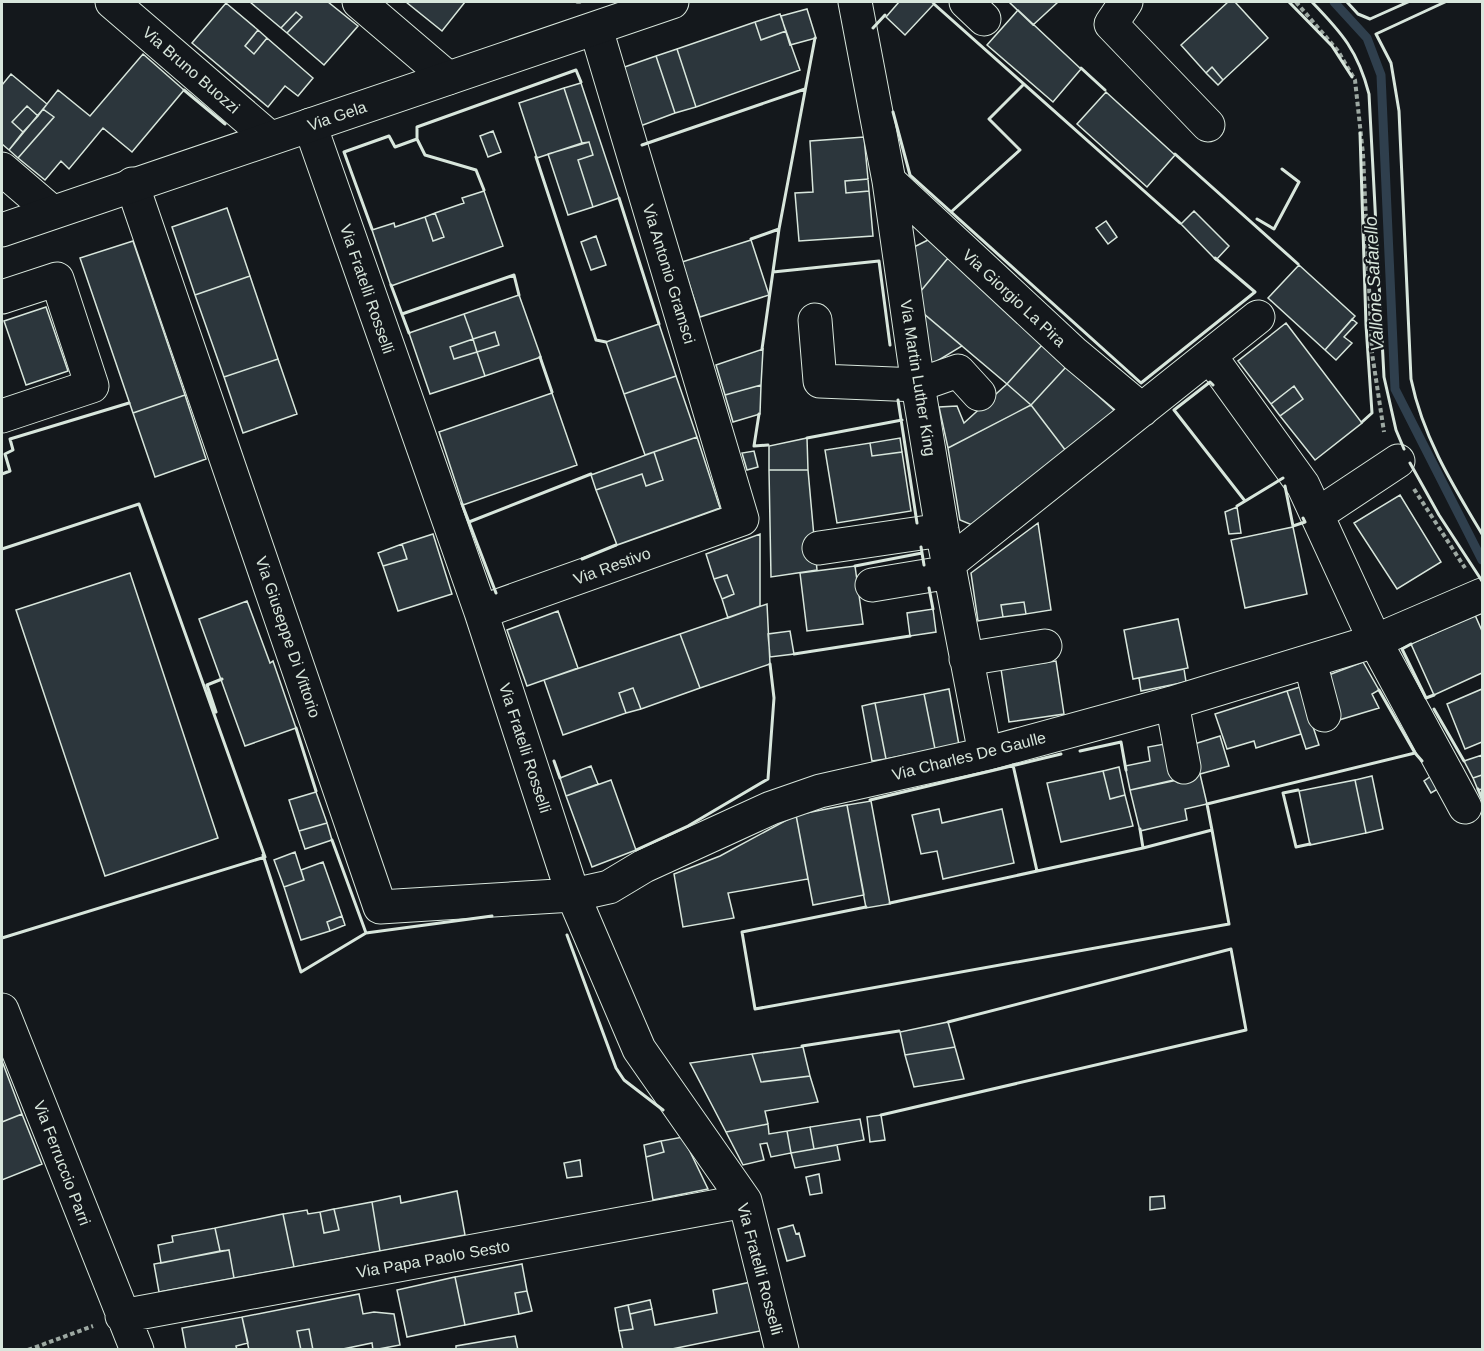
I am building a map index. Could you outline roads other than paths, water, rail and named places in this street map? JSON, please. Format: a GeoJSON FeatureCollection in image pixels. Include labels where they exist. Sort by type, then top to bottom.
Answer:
{"type":"FeatureCollection","features":[{"type":"Feature","properties":{"kind":"street","name":"Via Bruno Buozzi"},"geometry":{"type":"LineString","coordinates":[[112,2],[270,138]]}},
{"type":"Feature","properties":{"kind":"street"},"geometry":{"type":"LineString","coordinates":[[359,2],[448,78]]}},
{"type":"Feature","properties":{"kind":"street","name":"Via Gela"},"geometry":{"type":"LineString","coordinates":[[2,230],[672,2]]}},
{"type":"Feature","properties":{"kind":"street","name":"Via Martin Luther King"},"geometry":{"type":"LineString","coordinates":[[855,2],[889,181],[918,385],[942,530],[985,754]]}},
{"type":"Feature","properties":{"kind":"street"},"geometry":{"type":"LineString","coordinates":[[1126,2],[1110,24],[1208,124]]}},
{"type":"Feature","properties":{"kind":"street","name":"Via Antonio Gramsci"},"geometry":{"type":"LineString","coordinates":[[596,29],[742,519]]}},
{"type":"Feature","properties":{"kind":"street","name":"Via Fratelli Rosselli"},"geometry":{"type":"LineString","coordinates":[[310,125],[481,612],[573,895],[639,1049],[745,1201],[772,1348]]}},
{"type":"Feature","properties":{"kind":"street"},"geometry":{"type":"LineString","coordinates":[[2,169],[52,212]]}},
{"type":"Feature","properties":{"kind":"street","name":"Via Giorgio La Pira"},"geometry":{"type":"LineString","coordinates":[[889,181],[1075,354],[1142,410]]}},
{"type":"Feature","properties":{"kind":"street","name":"Via Giuseppe Di Vittorio"},"geometry":{"type":"LineString","coordinates":[[132,184],[380,907],[573,895]]}},
{"type":"Feature","properties":{"kind":"street"},"geometry":{"type":"LineString","coordinates":[[2,297],[57,279],[92,386],[2,416]]}},
{"type":"Feature","properties":{"kind":"street"},"geometry":{"type":"LineString","coordinates":[[872,585],[949,568],[1258,317]]}},
{"type":"Feature","properties":{"kind":"street"},"geometry":{"type":"LineString","coordinates":[[815,320],[820,381],[918,385],[958,371],[979,394]]}},
{"type":"Feature","properties":{"kind":"street"},"geometry":{"type":"LineString","coordinates":[[1210,356],[1303,486],[1318,514],[1375,641],[1465,807]]}},
{"type":"Feature","properties":{"kind":"street"},"geometry":{"type":"LineString","coordinates":[[1318,514],[1398,461]]}},
{"type":"Feature","properties":{"kind":"street","name":"Via Restivo"},"geometry":{"type":"LineString","coordinates":[[481,612],[742,519]]}},
{"type":"Feature","properties":{"kind":"street"},"geometry":{"type":"LineString","coordinates":[[819,548],[942,530]]}},
{"type":"Feature","properties":{"kind":"street","name":"Via Charles De Gaulle"},"geometry":{"type":"LineString","coordinates":[[573,895],[609,887],[644,866],[760,813],[820,791],[985,754],[1172,703],[1310,662],[1375,641],[1482,594]]}},
{"type":"Feature","properties":{"kind":"street"},"geometry":{"type":"LineString","coordinates":[[966,659],[1045,646]]}},
{"type":"Feature","properties":{"kind":"street"},"geometry":{"type":"LineString","coordinates":[[1310,662],[1324,715]]}},
{"type":"Feature","properties":{"kind":"street"},"geometry":{"type":"LineString","coordinates":[[1172,703],[1184,767]]}},
{"type":"Feature","properties":{"kind":"street","name":"Via Ferruccio Parri"},"geometry":{"type":"LineString","coordinates":[[2,1010],[137,1350]]}},
{"type":"Feature","properties":{"kind":"street","name":"Via Papa Paolo Sesto"},"geometry":{"type":"LineString","coordinates":[[122,1316],[745,1201]]}},
{"type":"Feature","properties":{"kind":"waterway","name":"Vallone Safarello"},"geometry":{"type":"LineString","coordinates":[[1334,2],[1367,38],[1381,75],[1395,389],[1482,560]]}}]}
